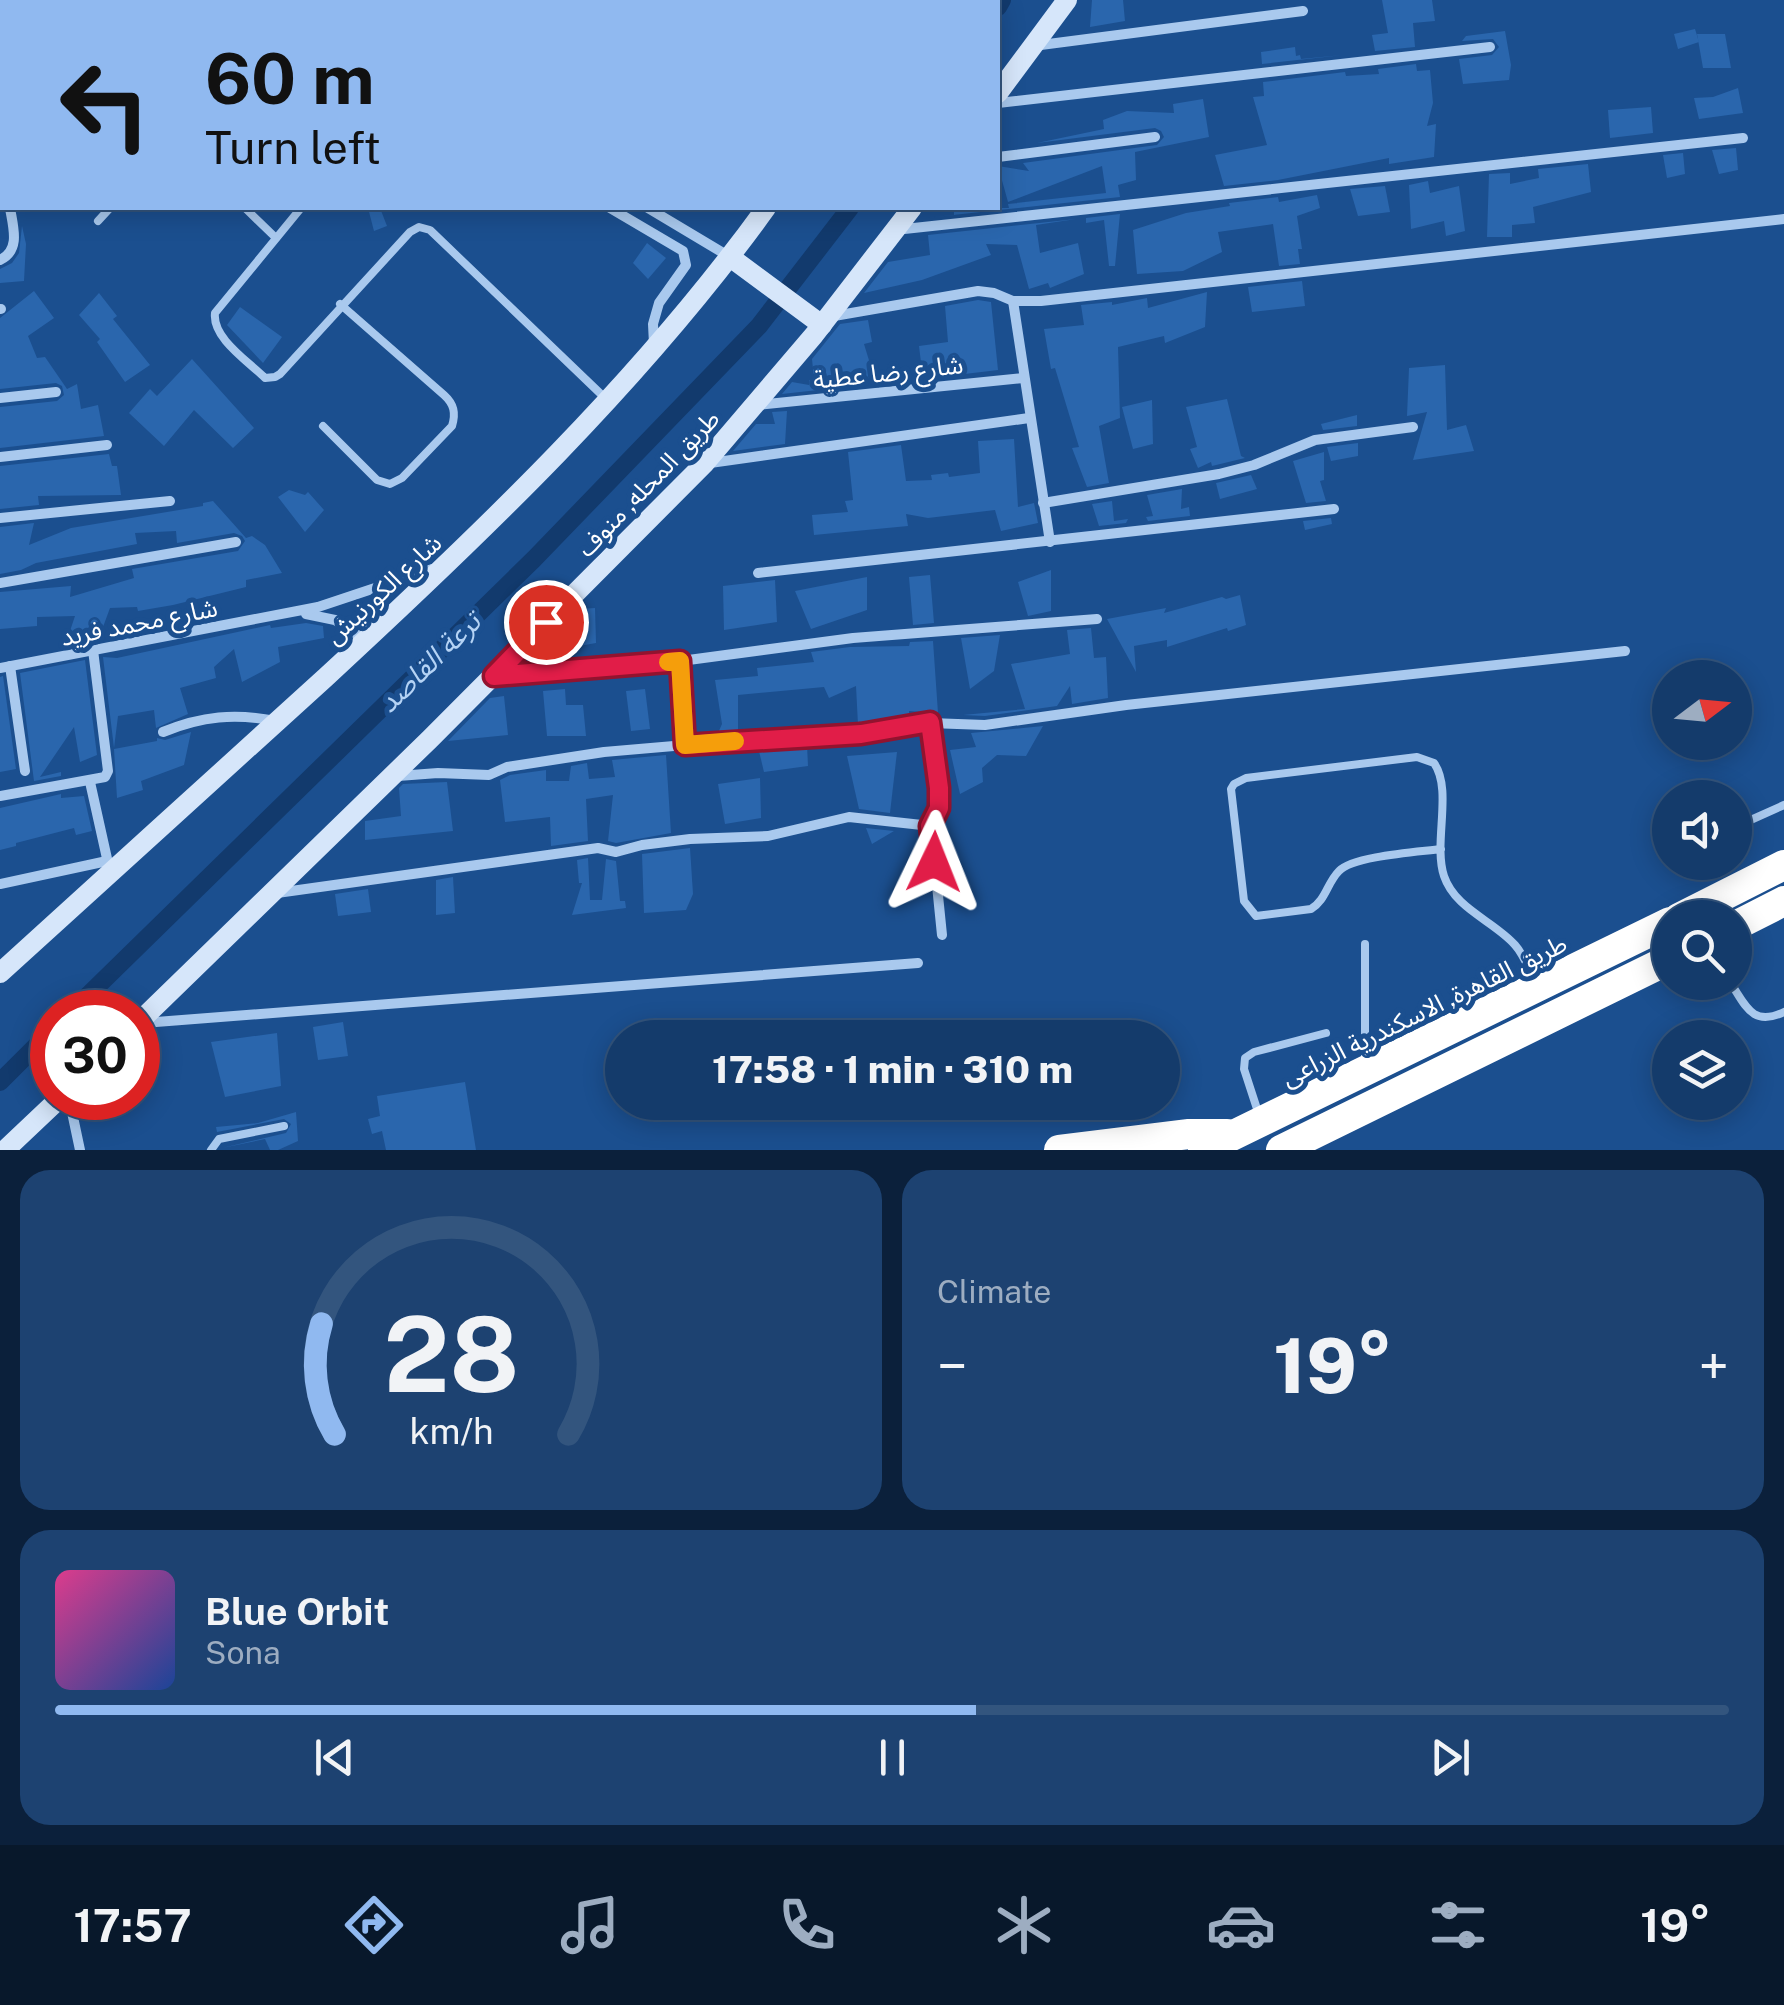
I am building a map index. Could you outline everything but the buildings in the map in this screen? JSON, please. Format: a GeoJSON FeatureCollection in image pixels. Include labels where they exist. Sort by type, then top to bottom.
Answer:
{"type":"FeatureCollection","features":[{"type":"Feature","properties":{"kind":"highway"},"geometry":{"type":"LineString","coordinates":[[1715,900],[1784,865]]}},
{"type":"Feature","properties":{"kind":"highway"},"geometry":{"type":"LineString","coordinates":[[1752,917],[1784,901]]}},
{"type":"Feature","properties":{"kind":"highway","name":"طريق القاهرة, الاسكندرية الزراعى"},"geometry":{"type":"LineString","coordinates":[[1203,1150],[1652,931]]}},
{"type":"Feature","properties":{"kind":"highway"},"geometry":{"type":"LineString","coordinates":[[1282,1150],[1652,967]]}},
{"type":"Feature","properties":{"kind":"highway"},"geometry":{"type":"LineString","coordinates":[[1059,1150],[1248,1128]]}},
{"type":"Feature","properties":{"kind":"main road"},"geometry":{"type":"LineString","coordinates":[[1000,90],[1067,0]]}},
{"type":"Feature","properties":{"kind":"main road","name":"شارع الكورنيش"},"geometry":{"type":"LineString","coordinates":[[0,973],[108,868],[277,722],[447,563],[606,399],[730,257],[765,210]]}},
{"type":"Feature","properties":{"kind":"main road","name":"طريق المحله, منوف"},"geometry":{"type":"LineString","coordinates":[[160,1002],[494,676],[704,464],[756,405],[910,210]]}},
{"type":"Feature","properties":{"kind":"main road"},"geometry":{"type":"LineString","coordinates":[[730,257],[824,321]]}},
{"type":"Feature","properties":{"kind":"main road"},"geometry":{"type":"LineString","coordinates":[[6,1150],[37,1120]]}},
{"type":"Feature","properties":{"kind":"street"},"geometry":{"type":"LineString","coordinates":[[1032,46],[1303,11]]}},
{"type":"Feature","properties":{"kind":"street"},"geometry":{"type":"LineString","coordinates":[[1000,104],[1490,47]]}},
{"type":"Feature","properties":{"kind":"street"},"geometry":{"type":"LineString","coordinates":[[1000,157],[1155,137]]}},
{"type":"Feature","properties":{"kind":"street"},"geometry":{"type":"LineString","coordinates":[[894,230],[1743,138]]}},
{"type":"Feature","properties":{"kind":"street"},"geometry":{"type":"LineString","coordinates":[[0,260],[10,254],[14,240],[10,210]]}},
{"type":"Feature","properties":{"kind":"street"},"geometry":{"type":"LineString","coordinates":[[613,210],[687,257],[654,314],[654,345]]}},
{"type":"Feature","properties":{"kind":"street"},"geometry":{"type":"LineString","coordinates":[[651,210],[730,257]]}},
{"type":"Feature","properties":{"kind":"street"},"geometry":{"type":"LineString","coordinates":[[824,321],[978,292],[994,293],[1013,301],[1042,302],[1784,218]]}},
{"type":"Feature","properties":{"kind":"street"},"geometry":{"type":"LineString","coordinates":[[1013,301],[1050,542]]}},
{"type":"Feature","properties":{"kind":"street","name":"شارع رضا عطية"},"geometry":{"type":"LineString","coordinates":[[756,405],[1023,378]]}},
{"type":"Feature","properties":{"kind":"street"},"geometry":{"type":"LineString","coordinates":[[0,398],[56,392]]}},
{"type":"Feature","properties":{"kind":"street"},"geometry":{"type":"LineString","coordinates":[[704,464],[1029,418]]}},
{"type":"Feature","properties":{"kind":"street"},"geometry":{"type":"LineString","coordinates":[[1043,503],[1202,478],[1254,465],[1315,440],[1413,427]]}},
{"type":"Feature","properties":{"kind":"street"},"geometry":{"type":"LineString","coordinates":[[0,457],[107,444]]}},
{"type":"Feature","properties":{"kind":"street"},"geometry":{"type":"LineString","coordinates":[[0,518],[170,501]]}},
{"type":"Feature","properties":{"kind":"street"},"geometry":{"type":"LineString","coordinates":[[758,573],[1334,508]]}},
{"type":"Feature","properties":{"kind":"street"},"geometry":{"type":"LineString","coordinates":[[0,582],[236,542]]}},
{"type":"Feature","properties":{"kind":"street","name":"شارع محمد فريد"},"geometry":{"type":"LineString","coordinates":[[5,667],[284,614],[351,598],[447,563]]}},
{"type":"Feature","properties":{"kind":"street","name":"شارع محمد فريد"},"geometry":{"type":"LineString","coordinates":[[284,614],[310,614],[335,620],[366,640]]}},
{"type":"Feature","properties":{"kind":"street"},"geometry":{"type":"LineString","coordinates":[[494,676],[680,661],[852,638],[1097,619]]}},
{"type":"Feature","properties":{"kind":"street"},"geometry":{"type":"LineString","coordinates":[[0,796],[106,776],[93,650]]}},
{"type":"Feature","properties":{"kind":"street"},"geometry":{"type":"LineString","coordinates":[[392,776],[489,775],[507,767],[604,752],[861,734],[930,722],[985,724],[1625,651]]}},
{"type":"Feature","properties":{"kind":"street"},"geometry":{"type":"LineString","coordinates":[[680,661],[685,745]]}},
{"type":"Feature","properties":{"kind":"street"},"geometry":{"type":"LineString","coordinates":[[5,667],[25,771]]}},
{"type":"Feature","properties":{"kind":"street"},"geometry":{"type":"LineString","coordinates":[[163,732],[190,721],[219,716],[277,722]]}},
{"type":"Feature","properties":{"kind":"street"},"geometry":{"type":"LineString","coordinates":[[930,722],[939,788],[939,808],[930,826],[942,935]]}},
{"type":"Feature","properties":{"kind":"street"},"geometry":{"type":"LineString","coordinates":[[0,884],[108,868],[90,782]]}},
{"type":"Feature","properties":{"kind":"street"},"geometry":{"type":"LineString","coordinates":[[271,894],[598,848],[616,852],[642,845],[768,836],[850,817],[930,826]]}},
{"type":"Feature","properties":{"kind":"street"},"geometry":{"type":"LineString","coordinates":[[160,1021],[918,963]]}},
{"type":"Feature","properties":{"kind":"street"},"geometry":{"type":"LineString","coordinates":[[74,1120],[80,1150]]}},
{"type":"Feature","properties":{"kind":"lane"},"geometry":{"type":"LineString","coordinates":[[98,220],[108,210]]}},
{"type":"Feature","properties":{"kind":"lane"},"geometry":{"type":"LineString","coordinates":[[247,210],[276,238]]}},
{"type":"Feature","properties":{"kind":"lane"},"geometry":{"type":"LineString","coordinates":[[299,210],[215,313],[215,328],[265,378],[275,378],[414,228],[425,228],[606,399]]}},
{"type":"Feature","properties":{"kind":"lane"},"geometry":{"type":"LineString","coordinates":[[323,426],[377,480],[390,484],[402,478],[452,426],[454,418],[450,401],[444,395],[340,304]]}},
{"type":"Feature","properties":{"kind":"lane"},"geometry":{"type":"LineString","coordinates":[[1441,849],[1347,865],[1311,909],[1256,916],[1244,901],[1231,789],[1246,778],[1426,758],[1434,762],[1442,779],[1444,877],[1466,905],[1513,942],[1538,988]]}},
{"type":"Feature","properties":{"kind":"lane"},"geometry":{"type":"LineString","coordinates":[[1752,819],[1784,805]]}},
{"type":"Feature","properties":{"kind":"lane"},"geometry":{"type":"LineString","coordinates":[[1365,944],[1366,1072]]}},
{"type":"Feature","properties":{"kind":"lane"},"geometry":{"type":"LineString","coordinates":[[1743,1000],[1754,1015],[1767,1019],[1784,1012]]}},
{"type":"Feature","properties":{"kind":"lane"},"geometry":{"type":"LineString","coordinates":[[1248,1128],[1245,1058],[1254,1052],[1326,1033]]}},
{"type":"Feature","properties":{"kind":"lane"},"geometry":{"type":"LineString","coordinates":[[211,1150],[219,1139],[284,1126]]}},
{"type":"Feature","properties":{"kind":"waterway","name":"ترعة القاصد"},"geometry":{"type":"LineString","coordinates":[[1000,4],[1002,0]]}},
{"type":"Feature","properties":{"kind":"waterway","name":"ترعة القاصد"},"geometry":{"type":"LineString","coordinates":[[93,990],[534,559],[759,326],[848,210]]}},
{"type":"Feature","properties":{"kind":"waterway","name":"ترعة القاصد"},"geometry":{"type":"LineString","coordinates":[[0,1082],[30,1052]]}},
{"type":"Feature","properties":{"kind":"slow traffic"},"geometry":{"type":"LineString","coordinates":[[668,662],[680,661],[685,745],[735,741]]}},
{"type":"Feature","properties":{"kind":"route"},"geometry":{"type":"LineString","coordinates":[[546,622],[494,676],[680,661],[685,745],[861,734],[930,722],[939,788],[939,808],[930,826],[934,862]]}}]}
